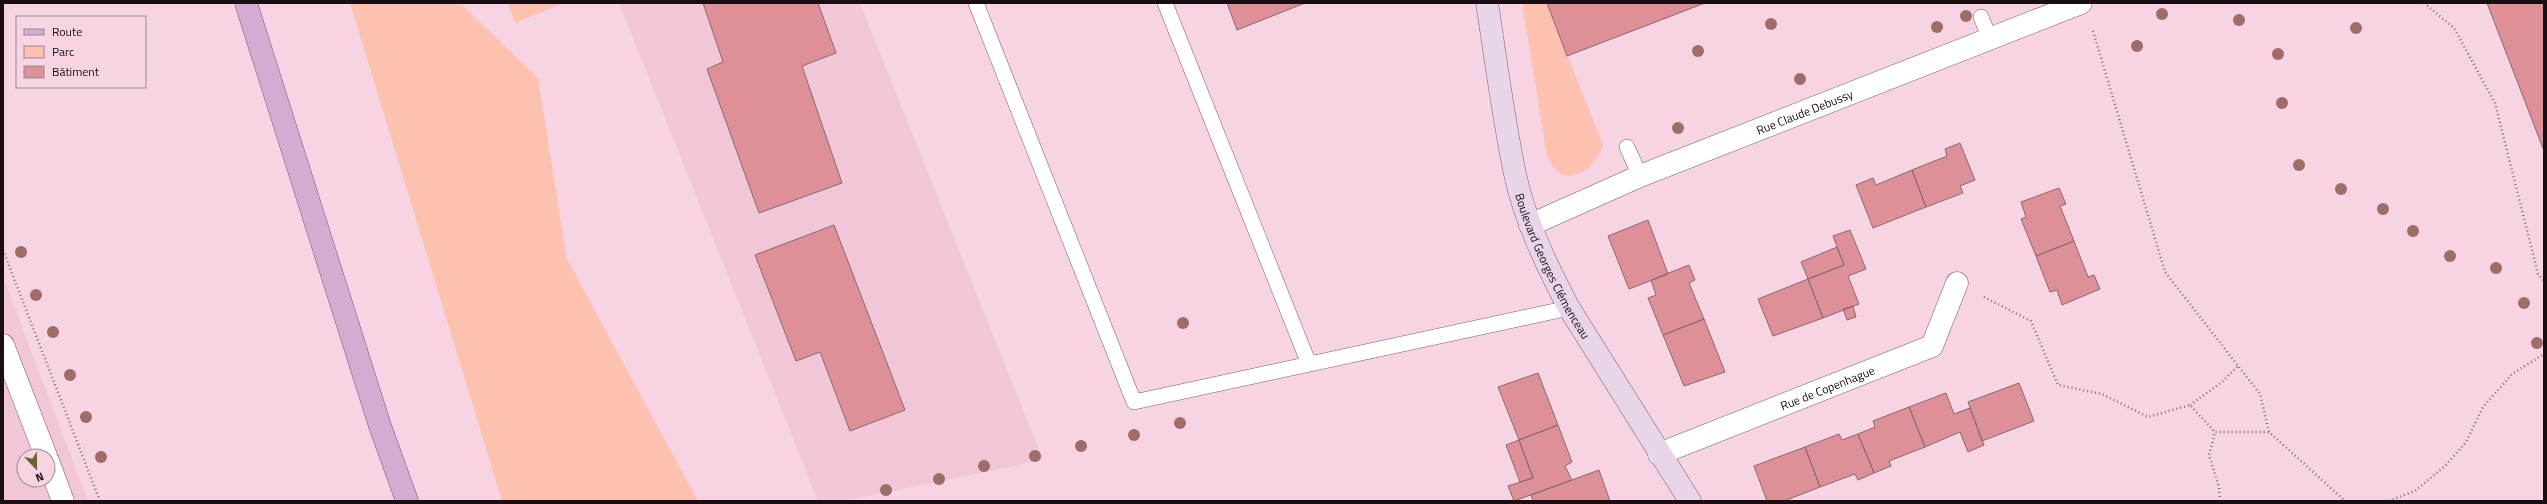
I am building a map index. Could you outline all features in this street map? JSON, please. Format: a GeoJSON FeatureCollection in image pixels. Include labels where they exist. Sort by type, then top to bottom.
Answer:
{"type":"FeatureCollection","features":[{"type":"Feature","properties":{"kind":"main road"},"geometry":{"type":"LineString","coordinates":[[246,3],[378,419],[407,501]]}},
{"type":"Feature","properties":{"kind":"street","name":"Boulevard Georges Clémenceau"},"geometry":{"type":"LineString","coordinates":[[1486,3],[1515,174],[1530,225],[1554,279],[1569,308],[1659,454],[1690,501]]}},
{"type":"Feature","properties":{"kind":"street","name":"Rue Claude Debussy"},"geometry":{"type":"LineString","coordinates":[[1530,225],[1640,176],[2081,3]]}},
{"type":"Feature","properties":{"kind":"street","name":"Rue de Copenhague"},"geometry":{"type":"LineString","coordinates":[[1659,454],[1932,346],[1957,283]]}},
{"type":"Feature","properties":{"kind":"street"},"geometry":{"type":"LineString","coordinates":[[3,345],[43,448]]}},
{"type":"Feature","properties":{"kind":"street"},"geometry":{"type":"LineString","coordinates":[[56,482],[63,501]]}},
{"type":"Feature","properties":{"kind":"lane"},"geometry":{"type":"LineString","coordinates":[[976,3],[1134,402],[1569,308]]}},
{"type":"Feature","properties":{"kind":"lane"},"geometry":{"type":"LineString","coordinates":[[1165,3],[1309,364]]}},
{"type":"Feature","properties":{"kind":"lane"},"geometry":{"type":"LineString","coordinates":[[1981,17],[1990,39]]}},
{"type":"Feature","properties":{"kind":"lane"},"geometry":{"type":"LineString","coordinates":[[1627,147],[1640,176]]}},
{"type":"Feature","properties":{"kind":"path"},"geometry":{"type":"LineString","coordinates":[[2424,3],[2454,28],[2495,103],[2538,274],[2544,281]]}},
{"type":"Feature","properties":{"kind":"path"},"geometry":{"type":"LineString","coordinates":[[2090,24],[2165,272],[2260,394],[2269,432],[2345,501]]}},
{"type":"Feature","properties":{"kind":"path"},"geometry":{"type":"LineString","coordinates":[[3,250],[100,501]]}},
{"type":"Feature","properties":{"kind":"path"},"geometry":{"type":"LineString","coordinates":[[1957,283],[2031,321],[2058,386],[2102,394],[2148,418],[2190,405],[2222,382],[2238,366]]}},
{"type":"Feature","properties":{"kind":"path"},"geometry":{"type":"LineString","coordinates":[[2389,501],[2415,491],[2446,465],[2466,442],[2483,407],[2512,374],[2544,354]]}},
{"type":"Feature","properties":{"kind":"path"},"geometry":{"type":"LineString","coordinates":[[2190,405],[2215,432],[2269,432]]}},
{"type":"Feature","properties":{"kind":"path"},"geometry":{"type":"LineString","coordinates":[[2215,432],[2209,456],[2219,487],[2220,501]]}},
{"type":"Feature","properties":{"kind":"shaded area"},"geometry":{"type":"Polygon","coordinates":[[[619,3],[860,3],[1043,460],[844,501],[818,501],[619,3]]]}},
{"type":"Feature","properties":{"kind":"shaded area"},"geometry":{"type":"Polygon","coordinates":[[[3,277],[88,501],[3,501],[3,277]]]}},
{"type":"Feature","properties":{"kind":"green space"},"geometry":{"type":"Polygon","coordinates":[[[350,3],[460,3],[538,78],[567,259],[698,501],[502,501],[350,3]]]}},
{"type":"Feature","properties":{"kind":"green space"},"geometry":{"type":"Polygon","coordinates":[[[508,3],[565,3],[515,23],[508,3]]]}},
{"type":"Feature","properties":{"kind":"green space"},"geometry":{"type":"Polygon","coordinates":[[[1522,3],[1547,3],[1603,145],[1598,157],[1589,168],[1577,175],[1571,176],[1561,174],[1554,167],[1547,156],[1522,3]]]}},
{"type":"Feature","properties":{"kind":"building"},"geometry":{"type":"Polygon","coordinates":[[[703,3],[818,3],[836,53],[802,66],[842,183],[759,213],[707,69],[723,62],[703,3]]]}},
{"type":"Feature","properties":{"kind":"building"},"geometry":{"type":"Polygon","coordinates":[[[1227,3],[1305,3],[1237,30],[1227,3]]]}},
{"type":"Feature","properties":{"kind":"building"},"geometry":{"type":"Polygon","coordinates":[[[1547,3],[1705,3],[1567,56],[1547,3]]]}},
{"type":"Feature","properties":{"kind":"building"},"geometry":{"type":"Polygon","coordinates":[[[2487,3],[2544,3],[2544,151],[2487,3]]]}},
{"type":"Feature","properties":{"kind":"building"},"geometry":{"type":"Polygon","coordinates":[[[1960,143],[1975,180],[1960,186],[1963,193],[1926,207],[1912,170],[1947,156],[1945,149],[1960,143]]]}},
{"type":"Feature","properties":{"kind":"building"},"geometry":{"type":"Polygon","coordinates":[[[1912,170],[1926,207],[1873,228],[1856,185],[1873,178],[1876,185],[1912,170]]]}},
{"type":"Feature","properties":{"kind":"building"},"geometry":{"type":"Polygon","coordinates":[[[2059,188],[2066,204],[2060,206],[2074,241],[2036,256],[2021,219],[2026,217],[2021,202],[2059,188]]]}},
{"type":"Feature","properties":{"kind":"building"},"geometry":{"type":"Polygon","coordinates":[[[1648,220],[1668,274],[1629,289],[1608,236],[1648,220]]]}},
{"type":"Feature","properties":{"kind":"building"},"geometry":{"type":"Polygon","coordinates":[[[834,225],[905,410],[850,431],[820,352],[796,361],[755,255],[834,225]]]}},
{"type":"Feature","properties":{"kind":"building"},"geometry":{"type":"Polygon","coordinates":[[[1850,230],[1866,269],[1848,276],[1859,304],[1823,318],[1808,279],[1844,265],[1833,236],[1850,230]]]}},
{"type":"Feature","properties":{"kind":"building"},"geometry":{"type":"Polygon","coordinates":[[[2074,241],[2088,277],[2094,275],[2100,289],[2062,305],[2057,290],[2050,292],[2036,256],[2074,241]]]}},
{"type":"Feature","properties":{"kind":"building"},"geometry":{"type":"Polygon","coordinates":[[[1837,247],[1844,265],[1808,279],[1801,262],[1837,247]]]}},
{"type":"Feature","properties":{"kind":"building"},"geometry":{"type":"Polygon","coordinates":[[[1689,265],[1695,280],[1689,283],[1704,319],[1663,335],[1648,298],[1656,295],[1651,280],[1689,265]]]}},
{"type":"Feature","properties":{"kind":"building"},"geometry":{"type":"Polygon","coordinates":[[[1808,279],[1823,318],[1773,336],[1758,299],[1808,279]]]}},
{"type":"Feature","properties":{"kind":"building"},"geometry":{"type":"Polygon","coordinates":[[[1853,306],[1856,317],[1847,320],[1843,309],[1853,306]]]}},
{"type":"Feature","properties":{"kind":"building"},"geometry":{"type":"Polygon","coordinates":[[[1704,319],[1725,372],[1684,386],[1663,335],[1704,319]]]}},
{"type":"Feature","properties":{"kind":"building"},"geometry":{"type":"Polygon","coordinates":[[[1538,373],[1558,425],[1519,440],[1498,387],[1538,373]]]}},
{"type":"Feature","properties":{"kind":"building"},"geometry":{"type":"Polygon","coordinates":[[[2019,383],[2034,421],[1982,441],[1968,402],[2019,383]]]}},
{"type":"Feature","properties":{"kind":"building"},"geometry":{"type":"Polygon","coordinates":[[[1946,393],[1954,414],[1970,408],[1984,445],[1968,452],[1960,432],[1925,447],[1909,407],[1946,393]]]}},
{"type":"Feature","properties":{"kind":"building"},"geometry":{"type":"Polygon","coordinates":[[[1909,407],[1925,447],[1889,461],[1891,466],[1874,473],[1858,434],[1875,427],[1873,421],[1909,407]]]}},
{"type":"Feature","properties":{"kind":"building"},"geometry":{"type":"Polygon","coordinates":[[[1558,425],[1572,462],[1565,466],[1572,480],[1514,501],[1508,486],[1533,478],[1519,440],[1558,425]]]}},
{"type":"Feature","properties":{"kind":"building"},"geometry":{"type":"Polygon","coordinates":[[[1839,434],[1842,440],[1858,434],[1874,473],[1858,480],[1855,474],[1820,487],[1805,447],[1839,434]]]}},
{"type":"Feature","properties":{"kind":"building"},"geometry":{"type":"Polygon","coordinates":[[[1519,440],[1533,478],[1520,482],[1506,445],[1519,440]]]}},
{"type":"Feature","properties":{"kind":"building"},"geometry":{"type":"Polygon","coordinates":[[[1805,447],[1820,487],[1784,501],[1767,501],[1754,466],[1805,447]]]}},
{"type":"Feature","properties":{"kind":"building"},"geometry":{"type":"Polygon","coordinates":[[[1599,470],[1610,501],[1533,501],[1531,495],[1599,470]]]}}]}
